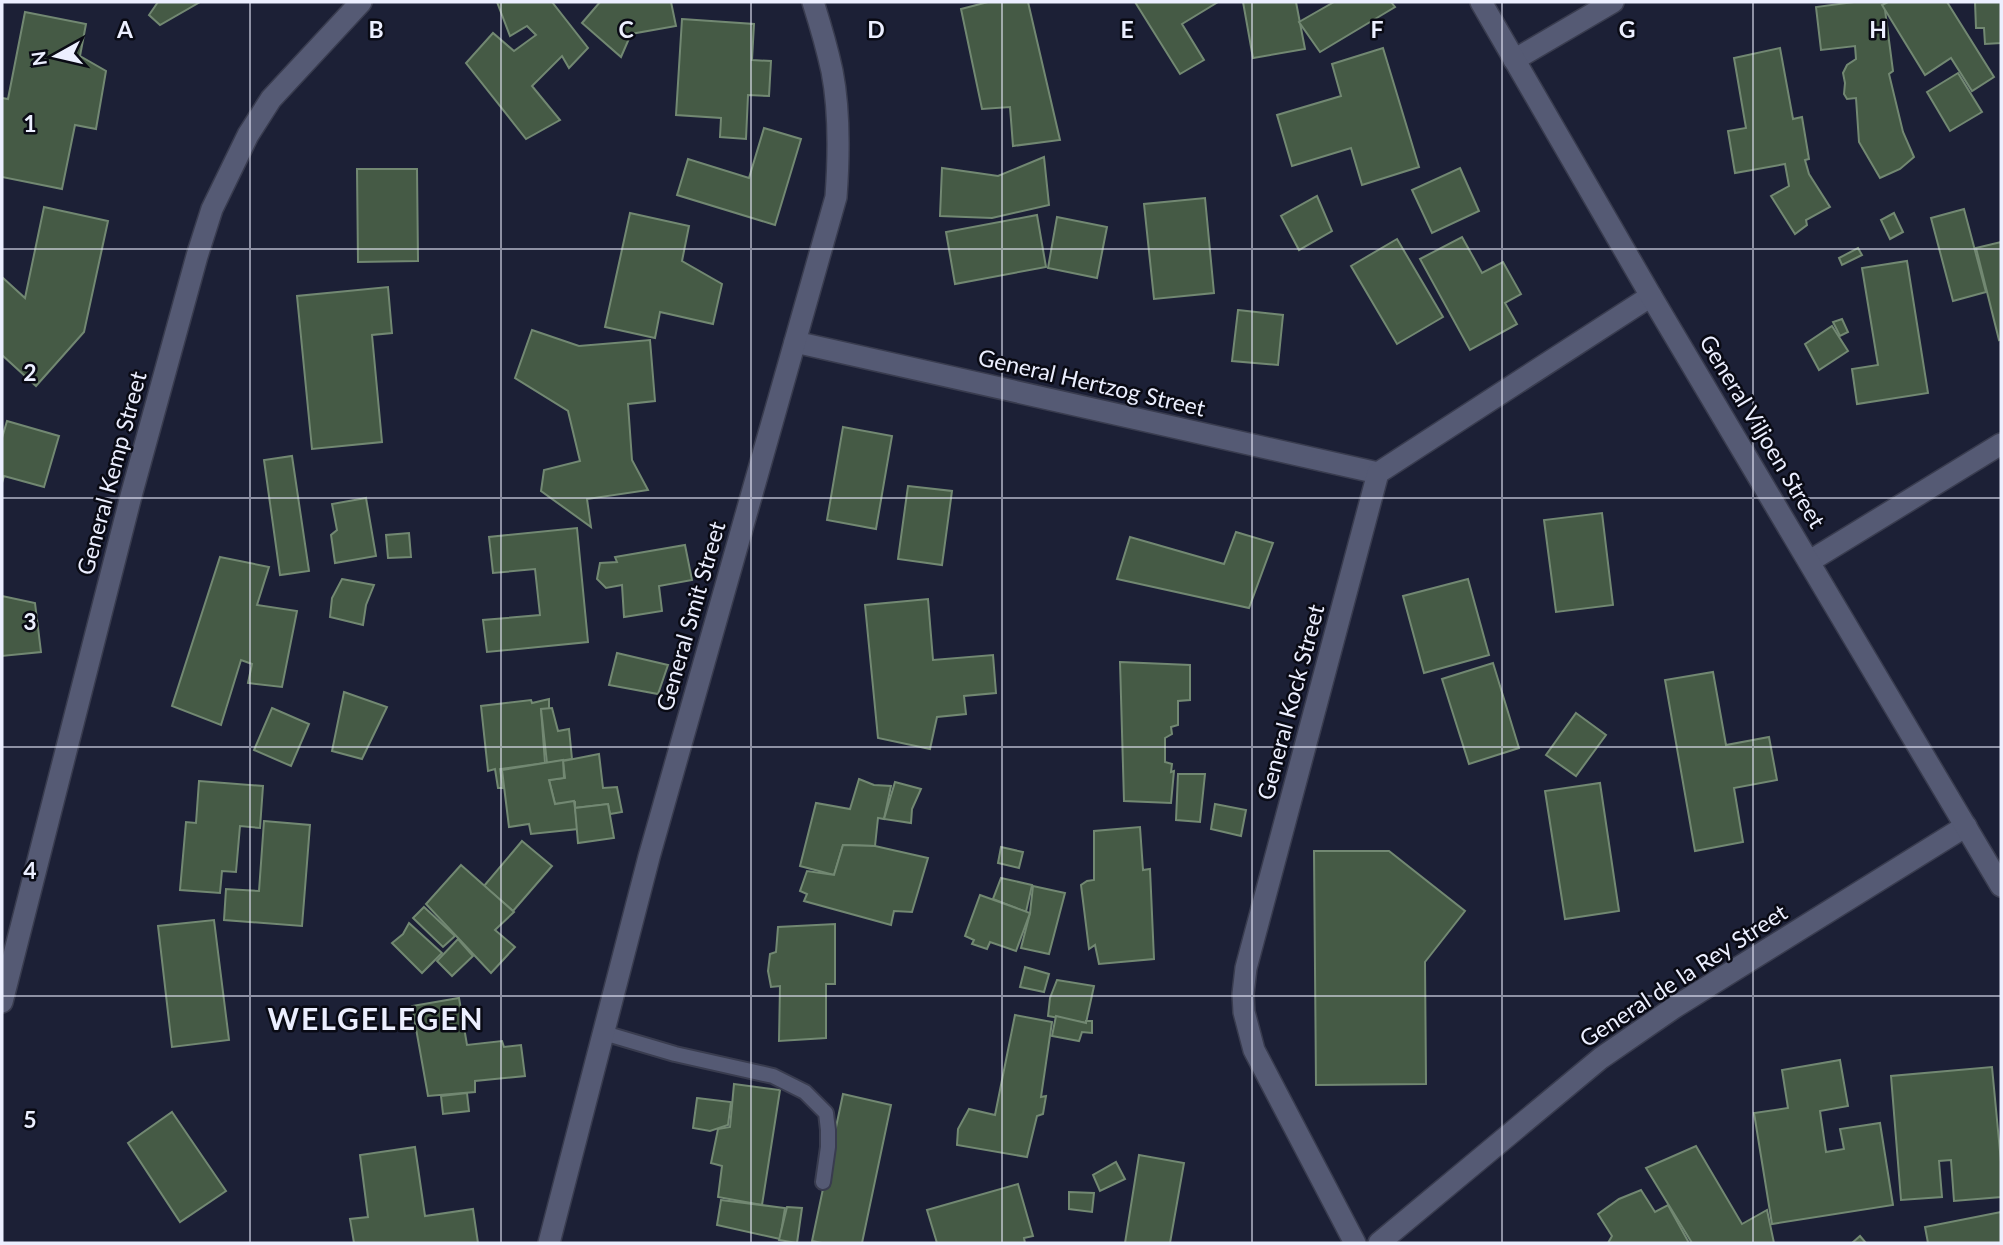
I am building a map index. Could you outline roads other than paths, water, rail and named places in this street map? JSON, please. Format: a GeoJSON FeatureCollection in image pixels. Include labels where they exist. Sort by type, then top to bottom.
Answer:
{"type":"FeatureCollection","features":[{"type":"Feature","properties":{"kind":"street","name":"General Kemp Street"},"geometry":{"type":"LineString","coordinates":[[2,1002],[131,496],[212,209],[248,135],[271,99],[361,2]]}},
{"type":"Feature","properties":{"kind":"street","name":"General Smit Street"},"geometry":{"type":"LineString","coordinates":[[549,1243],[653,844],[836,197],[839,157],[836,105],[832,72],[813,2]]}},
{"type":"Feature","properties":{"kind":"street","name":"General Viljoen Street"},"geometry":{"type":"LineString","coordinates":[[1481,2],[1651,296],[2001,886]]}},
{"type":"Feature","properties":{"kind":"street"},"geometry":{"type":"LineString","coordinates":[[1514,60],[1613,2]]}},
{"type":"Feature","properties":{"kind":"street"},"geometry":{"type":"LineString","coordinates":[[1378,473],[1651,296]]}},
{"type":"Feature","properties":{"kind":"street","name":"General Hertzog Street"},"geometry":{"type":"LineString","coordinates":[[795,342],[1378,473]]}},
{"type":"Feature","properties":{"kind":"street"},"geometry":{"type":"LineString","coordinates":[[1810,561],[2001,444]]}},
{"type":"Feature","properties":{"kind":"street","name":"General Kock Street"},"geometry":{"type":"LineString","coordinates":[[1355,1243],[1262,1069],[1249,1035],[1243,994],[1246,968],[1378,473]]}},
{"type":"Feature","properties":{"kind":"street","name":"General de la Rey Street"},"geometry":{"type":"LineString","coordinates":[[1380,1243],[1601,1058],[1675,1007],[1966,826]]}},
{"type":"Feature","properties":{"kind":"lane"},"geometry":{"type":"LineString","coordinates":[[604,1033],[675,1054],[773,1076],[805,1091],[826,1113],[828,1147],[823,1182]]}},
{"type":"Feature","properties":{"kind":"district","name":"WELGELEGEN"},"geometry":{"type":"Point","coordinates":[376,1018]}}]}
